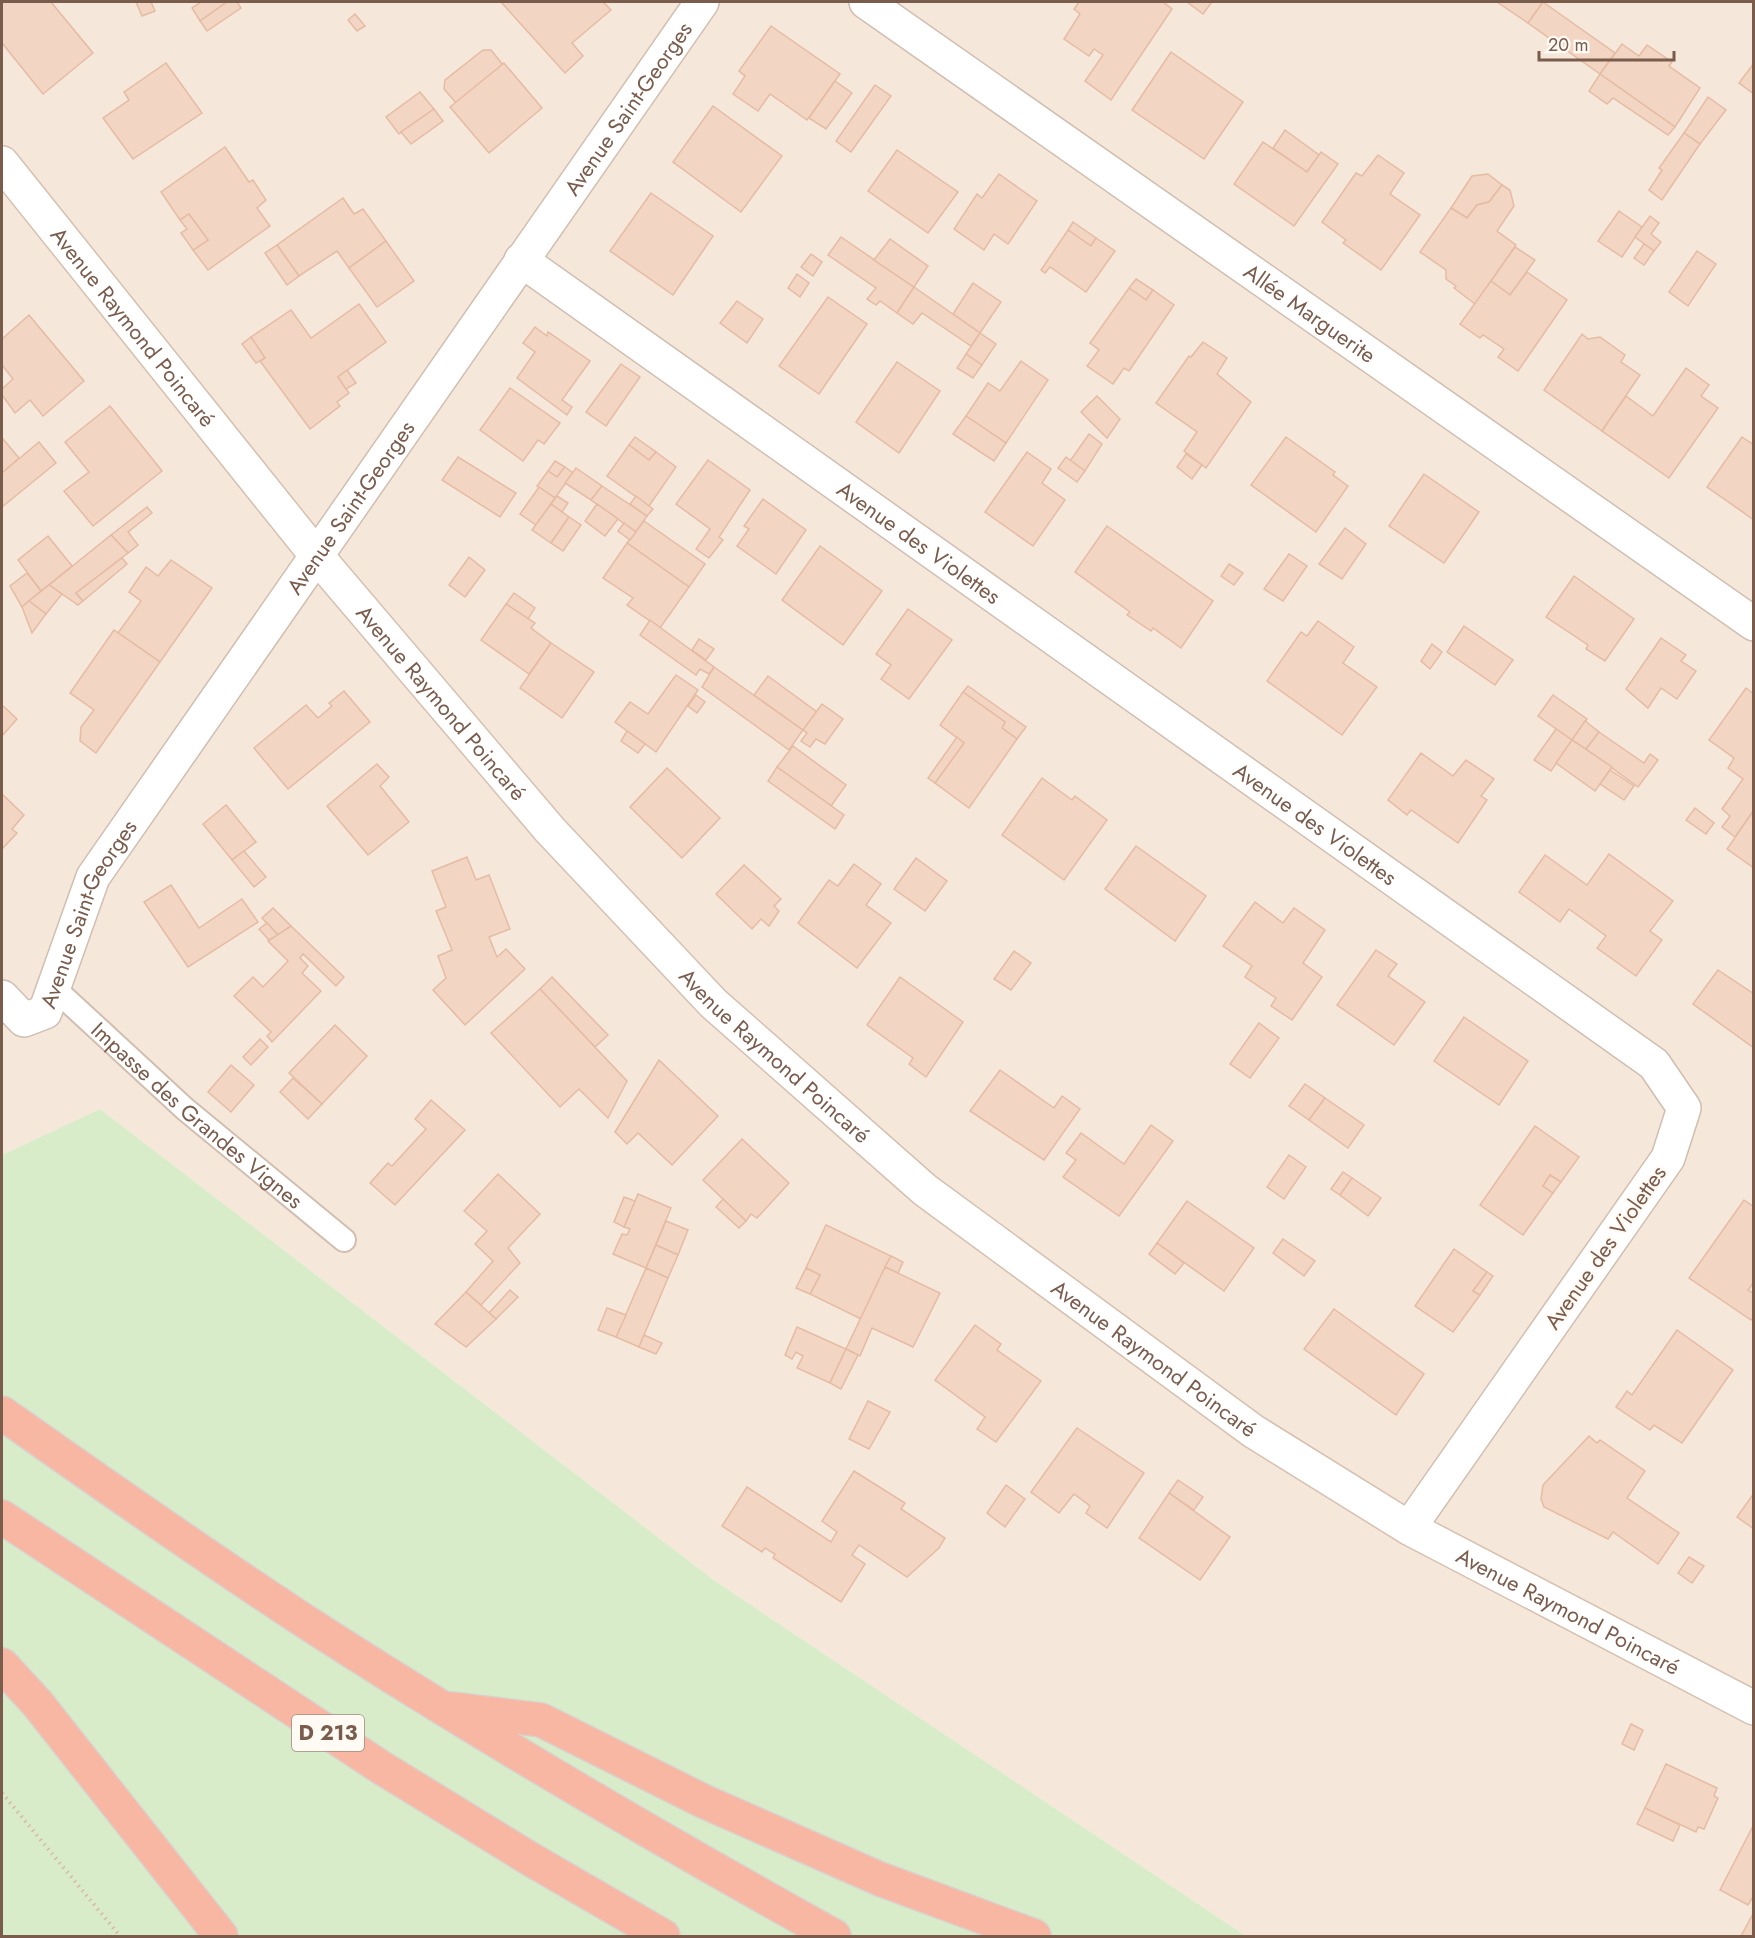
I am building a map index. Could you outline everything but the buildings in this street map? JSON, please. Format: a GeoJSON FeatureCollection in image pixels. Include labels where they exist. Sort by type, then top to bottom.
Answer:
{"type":"FeatureCollection","features":[{"type":"Feature","properties":{"kind":"highway"},"geometry":{"type":"LineString","coordinates":[[2,1413],[182,1540],[442,1708],[693,1857],[834,1936]]}},
{"type":"Feature","properties":{"kind":"highway","name":"D 213"},"geometry":{"type":"LineString","coordinates":[[2,1517],[382,1768],[522,1854],[663,1936]]}},
{"type":"Feature","properties":{"kind":"highway"},"geometry":{"type":"LineString","coordinates":[[2,1665],[37,1703],[221,1936]]}},
{"type":"Feature","properties":{"kind":"highway"},"geometry":{"type":"LineString","coordinates":[[442,1708],[541,1720],[703,1801],[880,1879],[1034,1936]]}},
{"type":"Feature","properties":{"kind":"street","name":"Avenue Saint-Georges"},"geometry":{"type":"LineString","coordinates":[[2,997],[24,1020],[45,1012],[93,877],[702,2]]}},
{"type":"Feature","properties":{"kind":"street","name":"Allée Marguerite"},"geometry":{"type":"LineString","coordinates":[[866,2],[1754,624]]}},
{"type":"Feature","properties":{"kind":"street","name":"Avenue Raymond Poincaré"},"geometry":{"type":"LineString","coordinates":[[2,163],[316,555],[550,830],[713,1003],[925,1190],[1253,1431],[1409,1528],[1754,1708]]}},
{"type":"Feature","properties":{"kind":"street","name":"Avenue des Violettes"},"geometry":{"type":"LineString","coordinates":[[522,260],[1654,1064],[1683,1108],[1668,1158],[1409,1528]]}},
{"type":"Feature","properties":{"kind":"lane","name":"Impasse des Grandes Vignes"},"geometry":{"type":"LineString","coordinates":[[55,988],[185,1109],[344,1240]]}},
{"type":"Feature","properties":{"kind":"path"},"geometry":{"type":"LineString","coordinates":[[2,1793],[120,1936]]}},
{"type":"Feature","properties":{"kind":"shaded area"},"geometry":{"type":"Polygon","coordinates":[[[2,2],[1753,2],[1753,1936],[1246,1936],[715,1581],[100,1109],[2,1155],[2,2]]]}},
{"type":"Feature","properties":{"kind":"green space"},"geometry":{"type":"Polygon","coordinates":[[[100,1109],[715,1581],[1246,1936],[2,1936],[2,1155],[100,1109]]]}}]}
